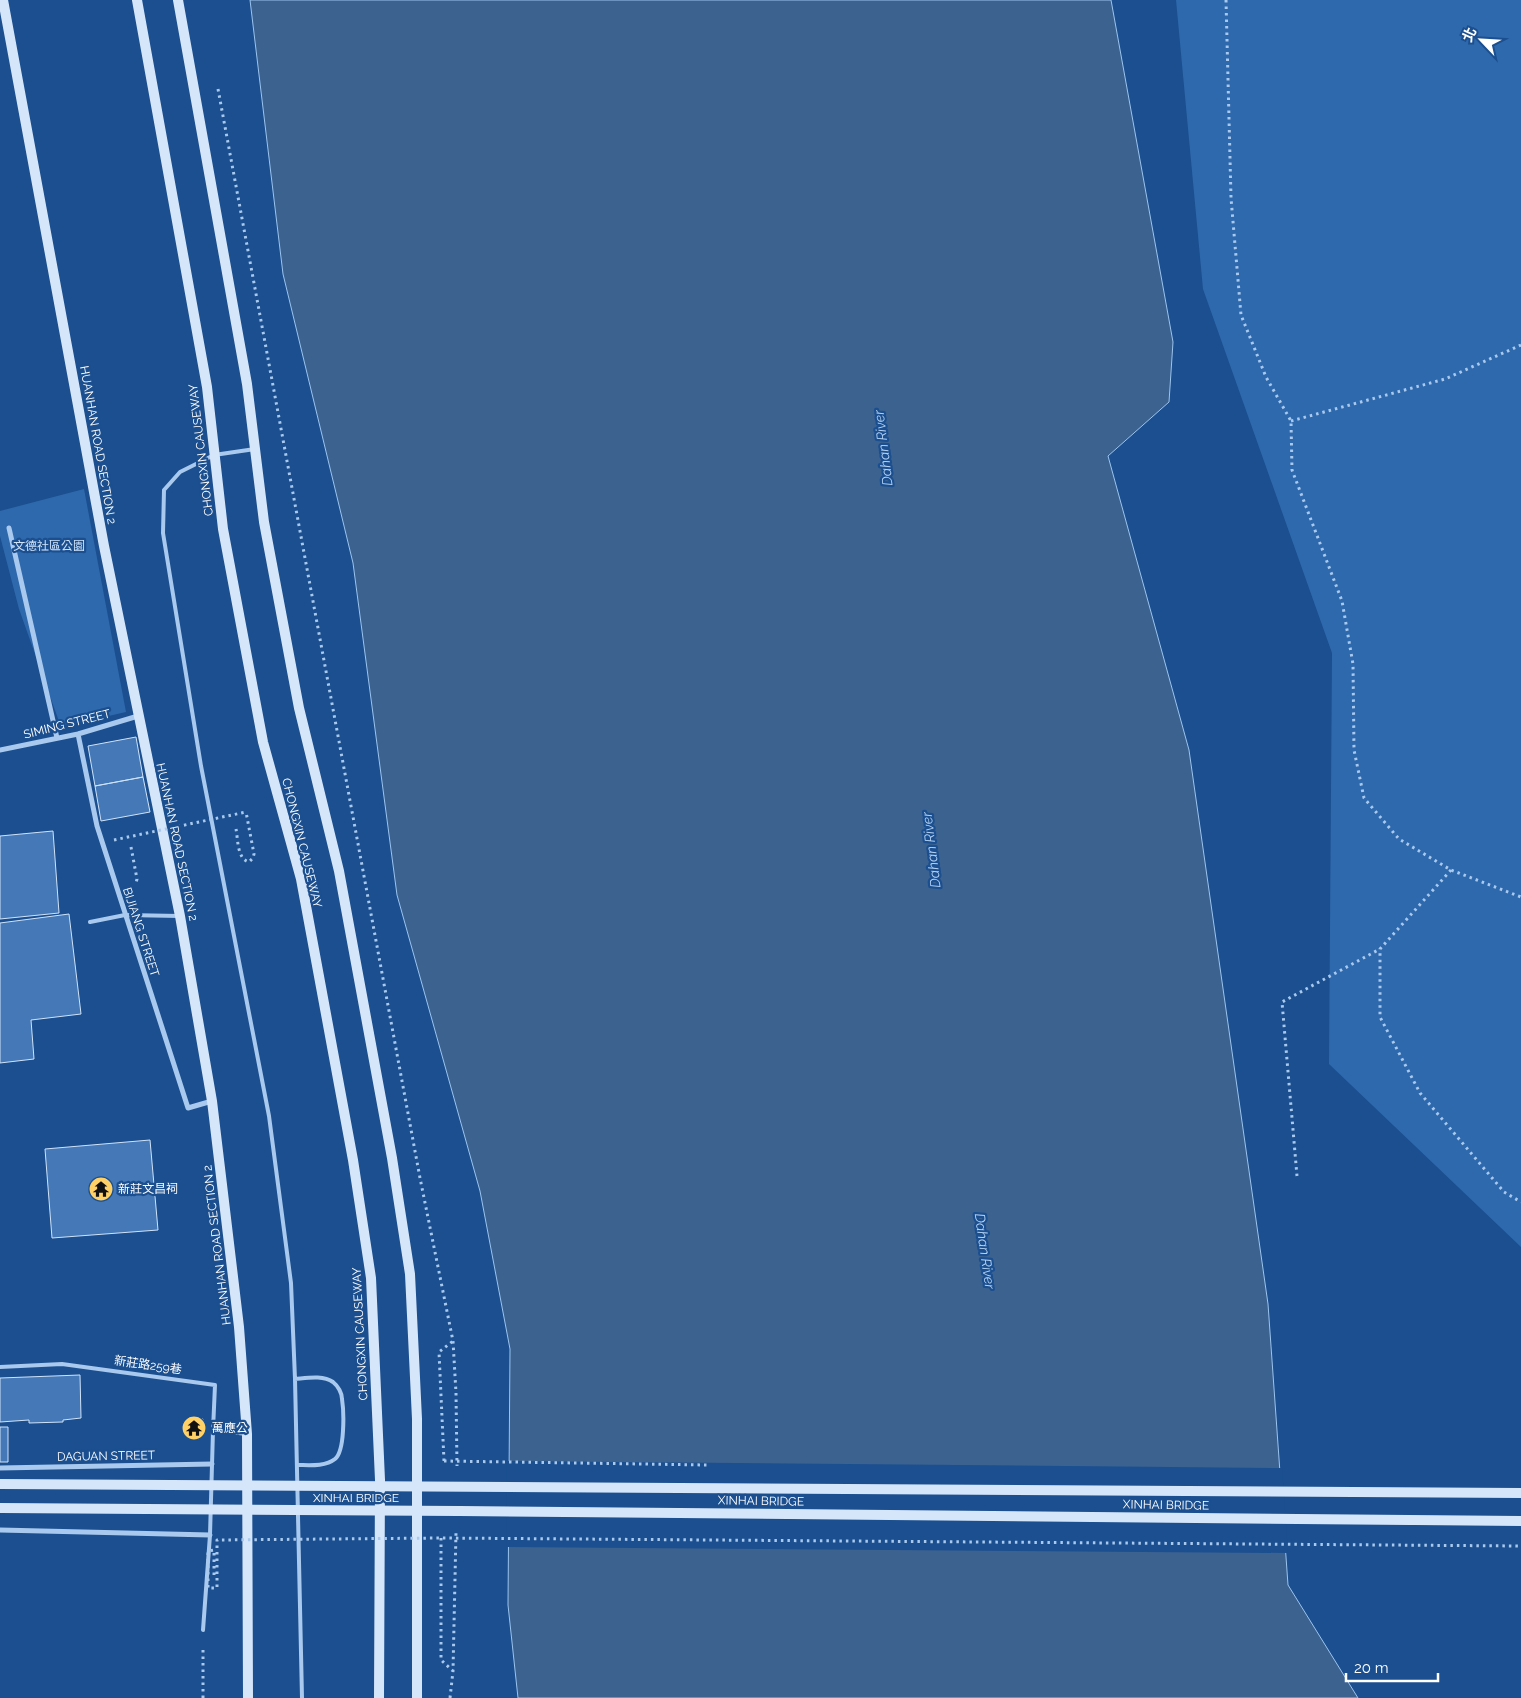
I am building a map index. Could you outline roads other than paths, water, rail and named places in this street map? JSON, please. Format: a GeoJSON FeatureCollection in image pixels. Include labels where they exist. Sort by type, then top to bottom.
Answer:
{"type":"FeatureCollection","features":[{"type":"Feature","properties":{"kind":"street","name":"HUANHAN ROAD SECTION 2"},"geometry":{"type":"LineString","coordinates":[[3,0],[104,546],[180,916],[212,1101],[239,1327],[246,1434],[248,1698]]}},
{"type":"Feature","properties":{"kind":"street","name":"CHONGXIN CAUSEWAY"},"geometry":{"type":"LineString","coordinates":[[137,0],[207,386],[223,529],[263,742],[301,879],[353,1160],[372,1278],[380,1480],[379,1698]]}},
{"type":"Feature","properties":{"kind":"street"},"geometry":{"type":"LineString","coordinates":[[178,0],[247,384],[269,551],[299,708],[339,871],[392,1158],[410,1274],[416,1419],[417,1698]]}},
{"type":"Feature","properties":{"kind":"street"},"geometry":{"type":"LineString","coordinates":[[9,528],[57,738]]}},
{"type":"Feature","properties":{"kind":"street","name":"SIMING STREET"},"geometry":{"type":"LineString","coordinates":[[0,750],[78,734],[138,716]]}},
{"type":"Feature","properties":{"kind":"street","name":"BIJIANG STREET"},"geometry":{"type":"LineString","coordinates":[[78,734],[97,826],[188,1108],[212,1101]]}},
{"type":"Feature","properties":{"kind":"street","name":"DAGUAN STREET"},"geometry":{"type":"LineString","coordinates":[[0,1468],[212,1464]]}},
{"type":"Feature","properties":{"kind":"street","name":"XINHAI BRIDGE"},"geometry":{"type":"LineString","coordinates":[[0,1484],[1521,1493]]}},
{"type":"Feature","properties":{"kind":"street","name":"XINHAI BRIDGE"},"geometry":{"type":"LineString","coordinates":[[0,1508],[1521,1521]]}},
{"type":"Feature","properties":{"kind":"street"},"geometry":{"type":"LineString","coordinates":[[0,1530],[210,1535]]}},
{"type":"Feature","properties":{"kind":"lane"},"geometry":{"type":"LineString","coordinates":[[255,449],[214,455],[180,472],[164,490],[163,533],[201,766],[269,1116],[290,1283],[295,1379],[302,1698]]}},
{"type":"Feature","properties":{"kind":"lane"},"geometry":{"type":"LineString","coordinates":[[90,922],[125,915],[180,916]]}},
{"type":"Feature","properties":{"kind":"lane","name":"新莊路259巷"},"geometry":{"type":"LineString","coordinates":[[0,1367],[62,1364],[215,1385],[214,1430]]}},
{"type":"Feature","properties":{"kind":"lane"},"geometry":{"type":"LineString","coordinates":[[295,1379],[324,1378],[333,1382],[340,1389],[342,1399],[341,1451],[335,1459],[326,1464],[297,1465]]}},
{"type":"Feature","properties":{"kind":"lane"},"geometry":{"type":"LineString","coordinates":[[203,1630],[210,1535],[214,1430],[246,1434]]}},
{"type":"Feature","properties":{"kind":"water","name":"Dahan River"},"geometry":{"type":"Polygon","coordinates":[[[250,0],[1111,0],[1173,342],[1169,402],[1108,456],[1189,750],[1268,1304],[1288,1585],[1358,1698],[518,1698],[508,1605],[510,1349],[480,1191],[397,895],[353,563],[283,274],[250,0]]]}},
{"type":"Feature","properties":{"kind":"place","name":"新莊文昌祠"},"geometry":{"type":"Point","coordinates":[101,1189]}},
{"type":"Feature","properties":{"kind":"place","name":"萬應公"},"geometry":{"type":"Point","coordinates":[194,1428]}},
{"type":"Feature","properties":{"kind":"park label","name":"文德社區公園"},"geometry":{"type":"Point","coordinates":[49,546]}}]}
